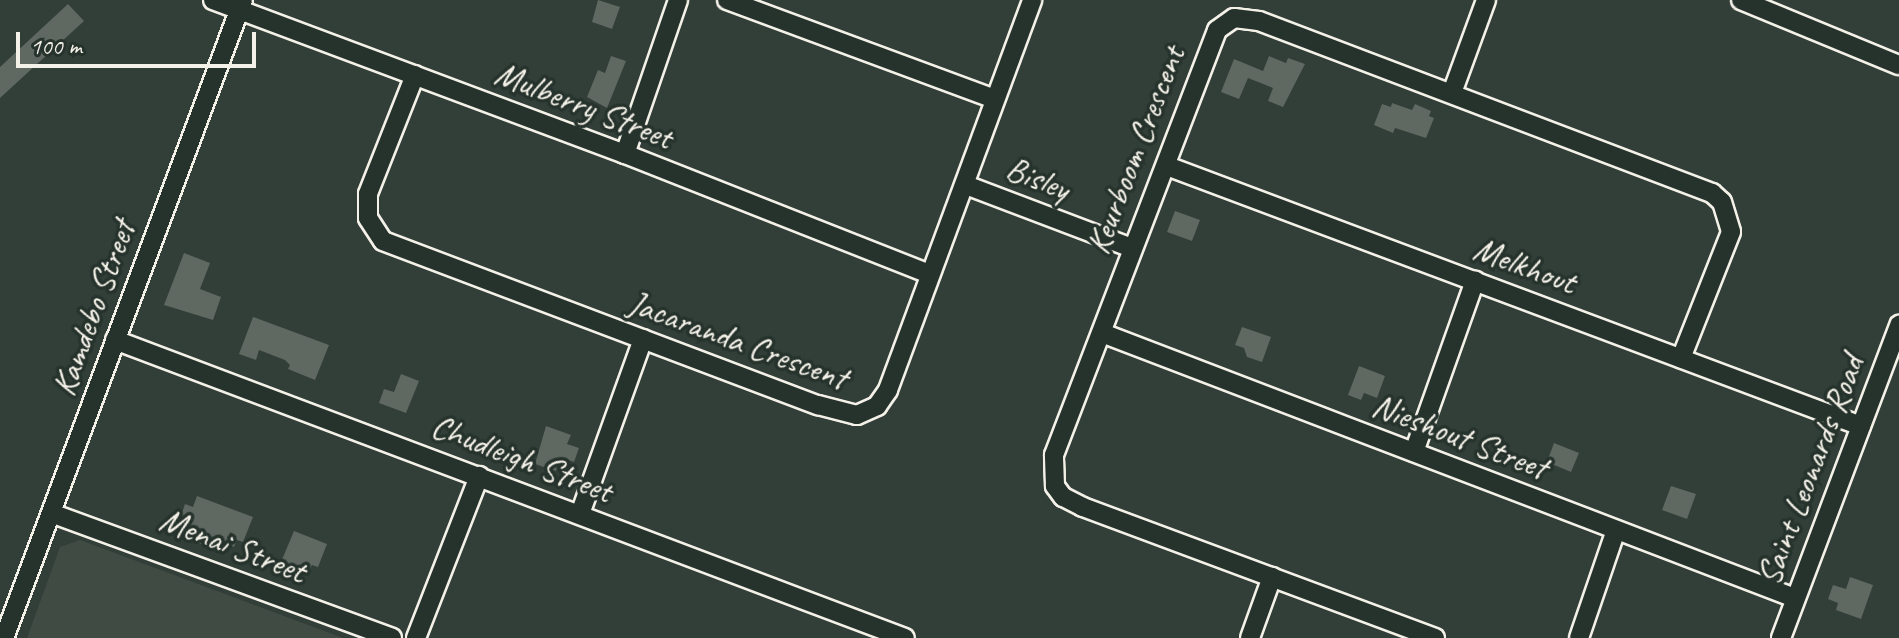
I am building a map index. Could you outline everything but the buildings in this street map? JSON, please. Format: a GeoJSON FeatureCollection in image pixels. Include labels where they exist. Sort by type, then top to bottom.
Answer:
{"type":"FeatureCollection","features":[{"type":"Feature","properties":{"kind":"street","name":"Mulberry Street"},"geometry":{"type":"LineString","coordinates":[[213,0],[242,4],[415,75],[930,274]]}},
{"type":"Feature","properties":{"kind":"street"},"geometry":{"type":"LineString","coordinates":[[625,154],[678,0]]}},
{"type":"Feature","properties":{"kind":"street"},"geometry":{"type":"LineString","coordinates":[[727,0],[994,99]]}},
{"type":"Feature","properties":{"kind":"street","name":"Jacaranda Crescent"},"geometry":{"type":"LineString","coordinates":[[415,75],[368,194],[368,218],[376,234],[392,246],[831,410],[857,415],[877,406],[888,390],[1032,0]]}},
{"type":"Feature","properties":{"kind":"street"},"geometry":{"type":"LineString","coordinates":[[1452,93],[1486,0]]}},
{"type":"Feature","properties":{"kind":"street"},"geometry":{"type":"LineString","coordinates":[[1741,0],[1899,65]]}},
{"type":"Feature","properties":{"kind":"street","name":"Kamdebo Street"},"geometry":{"type":"LineString","coordinates":[[4,638],[242,4]]}},
{"type":"Feature","properties":{"kind":"street","name":"Keurboom Crescent"},"geometry":{"type":"LineString","coordinates":[[1435,638],[1083,507],[1058,492],[1052,477],[1054,455],[1217,30],[1234,18],[1259,21],[1712,193],[1722,202],[1731,232],[1681,358]]}},
{"type":"Feature","properties":{"kind":"street","name":"Melkhout"},"geometry":{"type":"LineString","coordinates":[[1167,166],[1861,426]]}},
{"type":"Feature","properties":{"kind":"street","name":"Bisley"},"geometry":{"type":"LineString","coordinates":[[966,185],[1132,248]]}},
{"type":"Feature","properties":{"kind":"street"},"geometry":{"type":"LineString","coordinates":[[1414,452],[1475,281]]}},
{"type":"Feature","properties":{"kind":"street","name":"Saint Leonards Road"},"geometry":{"type":"LineString","coordinates":[[1781,638],[1899,325]]}},
{"type":"Feature","properties":{"kind":"street","name":"Nieshout Street"},"geometry":{"type":"LineString","coordinates":[[1102,333],[1795,598]]}},
{"type":"Feature","properties":{"kind":"street"},"geometry":{"type":"LineString","coordinates":[[580,514],[643,339]]}},
{"type":"Feature","properties":{"kind":"street","name":"Chudleigh Street"},"geometry":{"type":"LineString","coordinates":[[115,340],[905,638]]}},
{"type":"Feature","properties":{"kind":"street"},"geometry":{"type":"LineString","coordinates":[[416,638],[479,476]]}},
{"type":"Feature","properties":{"kind":"street","name":"Menai Street"},"geometry":{"type":"LineString","coordinates":[[51,513],[392,638]]}},
{"type":"Feature","properties":{"kind":"street"},"geometry":{"type":"LineString","coordinates":[[1579,638],[1616,530]]}},
{"type":"Feature","properties":{"kind":"street"},"geometry":{"type":"LineString","coordinates":[[1250,638],[1272,577]]}},
{"type":"Feature","properties":{"kind":"shaded area"},"geometry":{"type":"Polygon","coordinates":[[[80,540],[343,638],[27,638],[60,547],[80,540]]]}}]}
